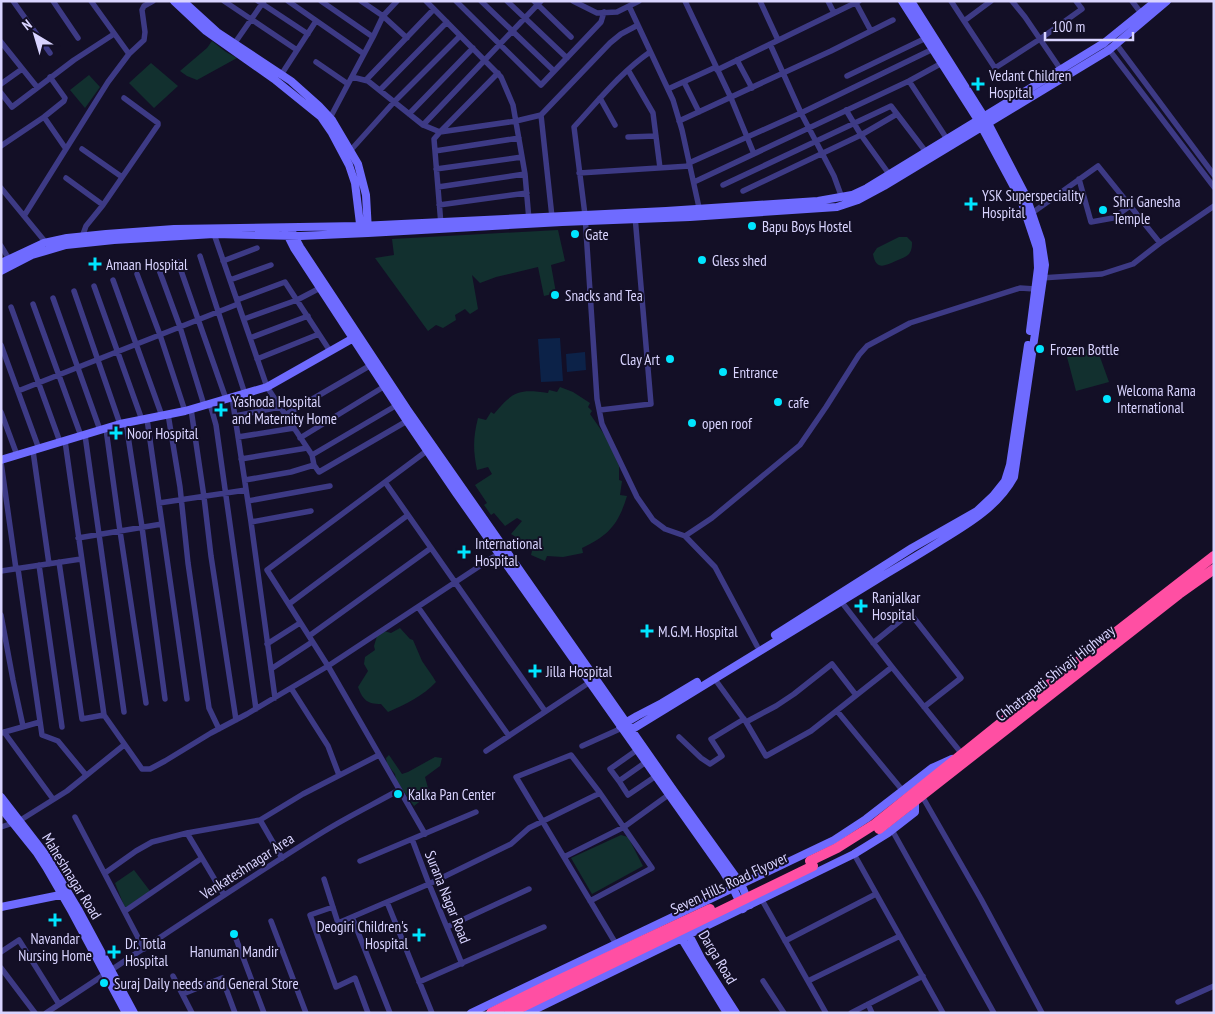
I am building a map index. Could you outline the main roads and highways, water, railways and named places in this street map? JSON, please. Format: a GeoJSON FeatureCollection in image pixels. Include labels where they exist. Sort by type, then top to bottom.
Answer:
{"type":"FeatureCollection","features":[{"type":"Feature","properties":{"kind":"highway","name":"Chhatrapati Shivaji Highway"},"geometry":{"type":"LineString","coordinates":[[962,754],[1214,556]]}},
{"type":"Feature","properties":{"kind":"highway","name":"Chhatrapati Shivaji Highway"},"geometry":{"type":"LineString","coordinates":[[915,801],[1179,594],[1214,569]]}},
{"type":"Feature","properties":{"kind":"highway","name":"Seven Hills Road Flyover"},"geometry":{"type":"LineString","coordinates":[[492,1013],[837,848],[875,824],[962,754]]}},
{"type":"Feature","properties":{"kind":"highway","name":"Seven Hills Road Flyover"},"geometry":{"type":"LineString","coordinates":[[510,1013],[842,852],[881,828],[915,801]]}},
{"type":"Feature","properties":{"kind":"water"},"geometry":{"type":"Polygon","coordinates":[[[560,338],[563,381],[541,382],[538,339],[560,338]]]}},
{"type":"Feature","properties":{"kind":"water"},"geometry":{"type":"Polygon","coordinates":[[[585,352],[586,370],[567,372],[566,354],[585,352]]]}},
{"type":"Feature","properties":{"kind":"place","name":"Vedant Children Hospital"},"geometry":{"type":"Point","coordinates":[978,84]}},
{"type":"Feature","properties":{"kind":"place","name":"YSK Superspeciality Hospital"},"geometry":{"type":"Point","coordinates":[971,204]}},
{"type":"Feature","properties":{"kind":"place","name":"Shri Ganesha Temple"},"geometry":{"type":"Point","coordinates":[1103,210]}},
{"type":"Feature","properties":{"kind":"place","name":"Bapu Boys Hostel"},"geometry":{"type":"Point","coordinates":[752,226]}},
{"type":"Feature","properties":{"kind":"place","name":"Gate"},"geometry":{"type":"Point","coordinates":[575,234]}},
{"type":"Feature","properties":{"kind":"place","name":"Gless shed"},"geometry":{"type":"Point","coordinates":[702,260]}},
{"type":"Feature","properties":{"kind":"place","name":"Amaan Hospital"},"geometry":{"type":"Point","coordinates":[95,264]}},
{"type":"Feature","properties":{"kind":"place","name":"Snacks and Tea"},"geometry":{"type":"Point","coordinates":[555,295]}},
{"type":"Feature","properties":{"kind":"place","name":"Frozen Bottle"},"geometry":{"type":"Point","coordinates":[1040,349]}},
{"type":"Feature","properties":{"kind":"place","name":"Clay Art"},"geometry":{"type":"Point","coordinates":[670,359]}},
{"type":"Feature","properties":{"kind":"place","name":"Entrance"},"geometry":{"type":"Point","coordinates":[723,372]}},
{"type":"Feature","properties":{"kind":"place","name":"Welcoma Rama International"},"geometry":{"type":"Point","coordinates":[1107,399]}},
{"type":"Feature","properties":{"kind":"place","name":"cafe"},"geometry":{"type":"Point","coordinates":[778,402]}},
{"type":"Feature","properties":{"kind":"place","name":"Yashoda Hospital and Maternity Home"},"geometry":{"type":"Point","coordinates":[221,410]}},
{"type":"Feature","properties":{"kind":"place","name":"open roof"},"geometry":{"type":"Point","coordinates":[692,423]}},
{"type":"Feature","properties":{"kind":"place","name":"Noor Hospital"},"geometry":{"type":"Point","coordinates":[116,433]}},
{"type":"Feature","properties":{"kind":"place","name":"International Hospital"},"geometry":{"type":"Point","coordinates":[464,552]}},
{"type":"Feature","properties":{"kind":"place","name":"Ranjalkar Hospital"},"geometry":{"type":"Point","coordinates":[861,606]}},
{"type":"Feature","properties":{"kind":"place","name":"M.G.M. Hospital"},"geometry":{"type":"Point","coordinates":[647,631]}},
{"type":"Feature","properties":{"kind":"place","name":"Jilla Hospital"},"geometry":{"type":"Point","coordinates":[535,671]}},
{"type":"Feature","properties":{"kind":"place","name":"Kalka Pan Center"},"geometry":{"type":"Point","coordinates":[398,794]}},
{"type":"Feature","properties":{"kind":"place","name":"Navandar Nursing Home"},"geometry":{"type":"Point","coordinates":[55,920]}},
{"type":"Feature","properties":{"kind":"place","name":"Hanuman Mandir"},"geometry":{"type":"Point","coordinates":[234,934]}},
{"type":"Feature","properties":{"kind":"place","name":"Deogiri Children's Hospital"},"geometry":{"type":"Point","coordinates":[419,935]}},
{"type":"Feature","properties":{"kind":"place","name":"Dr. Totla Hospital"},"geometry":{"type":"Point","coordinates":[114,952]}},
{"type":"Feature","properties":{"kind":"place","name":"Suraj Daily needs and General Store"},"geometry":{"type":"Point","coordinates":[104,983]}}]}
